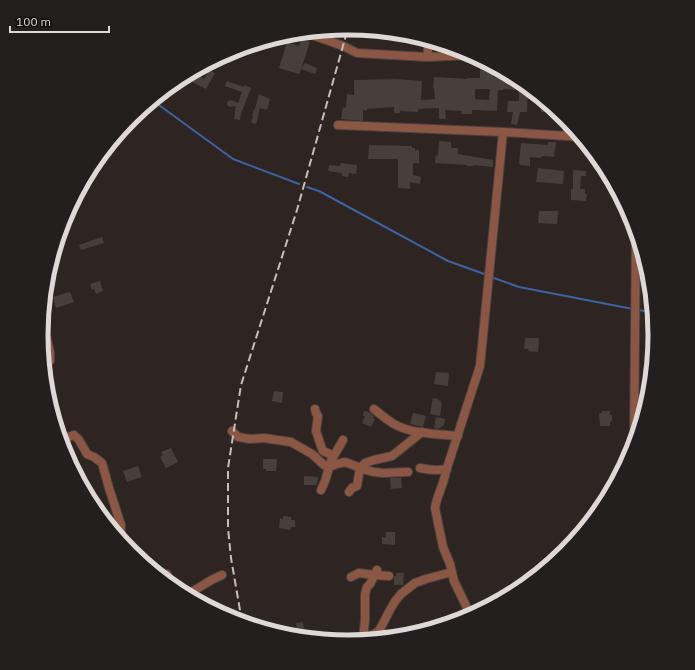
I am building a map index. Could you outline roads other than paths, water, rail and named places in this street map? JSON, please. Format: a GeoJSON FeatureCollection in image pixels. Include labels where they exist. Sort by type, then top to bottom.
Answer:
{"type":"FeatureCollection","features":[{"type":"Feature","properties":{"kind":"street"},"geometry":{"type":"LineString","coordinates":[[318,37],[357,53],[427,57],[456,56]]}},
{"type":"Feature","properties":{"kind":"street"},"geometry":{"type":"LineString","coordinates":[[427,57],[428,46]]}},
{"type":"Feature","properties":{"kind":"street"},"geometry":{"type":"LineString","coordinates":[[338,125],[572,136]]}},
{"type":"Feature","properties":{"kind":"street"},"geometry":{"type":"LineString","coordinates":[[567,131],[567,136]]}},
{"type":"Feature","properties":{"kind":"street"},"geometry":{"type":"LineString","coordinates":[[468,609],[454,581],[450,564],[443,547],[435,508],[480,366],[503,132]]}},
{"type":"Feature","properties":{"kind":"street"},"geometry":{"type":"LineString","coordinates":[[634,423],[636,253]]}},
{"type":"Feature","properties":{"kind":"street"},"geometry":{"type":"LineString","coordinates":[[48,344],[50,352],[49,362]]}},
{"type":"Feature","properties":{"kind":"street"},"geometry":{"type":"LineString","coordinates":[[316,409],[318,416],[316,430],[322,449],[330,454],[332,458]]}},
{"type":"Feature","properties":{"kind":"street"},"geometry":{"type":"LineString","coordinates":[[374,409],[393,424],[404,429],[458,436]]}},
{"type":"Feature","properties":{"kind":"street"},"geometry":{"type":"LineString","coordinates":[[232,431],[238,437],[250,439],[264,438],[291,442],[312,454],[329,468]]}},
{"type":"Feature","properties":{"kind":"street"},"geometry":{"type":"LineString","coordinates":[[349,492],[352,488],[357,486],[360,468],[365,463],[392,456],[422,432]]}},
{"type":"Feature","properties":{"kind":"street"},"geometry":{"type":"LineString","coordinates":[[66,438],[74,435],[79,440],[87,454],[102,462],[121,525],[121,531]]}},
{"type":"Feature","properties":{"kind":"street"},"geometry":{"type":"LineString","coordinates":[[320,490],[325,481],[332,458],[343,440]]}},
{"type":"Feature","properties":{"kind":"street"},"geometry":{"type":"LineString","coordinates":[[329,468],[345,462],[374,472],[408,472]]}},
{"type":"Feature","properties":{"kind":"street"},"geometry":{"type":"LineString","coordinates":[[420,468],[440,471],[447,470]]}},
{"type":"Feature","properties":{"kind":"street"},"geometry":{"type":"LineString","coordinates":[[374,633],[379,630],[396,600],[415,583],[426,578],[452,572]]}},
{"type":"Feature","properties":{"kind":"street"},"geometry":{"type":"LineString","coordinates":[[351,577],[359,573],[375,573],[389,576]]}},
{"type":"Feature","properties":{"kind":"street"},"geometry":{"type":"LineString","coordinates":[[362,634],[365,613],[365,594],[375,573]]}},
{"type":"Feature","properties":{"kind":"street"},"geometry":{"type":"LineString","coordinates":[[192,592],[214,578],[222,575]]}},
{"type":"Feature","properties":{"kind":"waterway"},"geometry":{"type":"LineString","coordinates":[[157,104],[233,159],[299,184]]}},
{"type":"Feature","properties":{"kind":"waterway"},"geometry":{"type":"LineString","coordinates":[[307,187],[319,191],[448,261],[487,275]]}},
{"type":"Feature","properties":{"kind":"waterway"},"geometry":{"type":"LineString","coordinates":[[491,277],[519,287],[633,309]]}},
{"type":"Feature","properties":{"kind":"waterway"},"geometry":{"type":"LineString","coordinates":[[638,310],[647,311]]}},
{"type":"Feature","properties":{"kind":"railway"},"geometry":{"type":"LineString","coordinates":[[241,615],[231,558],[228,528],[228,468],[241,385],[297,210],[346,35]]}}]}
